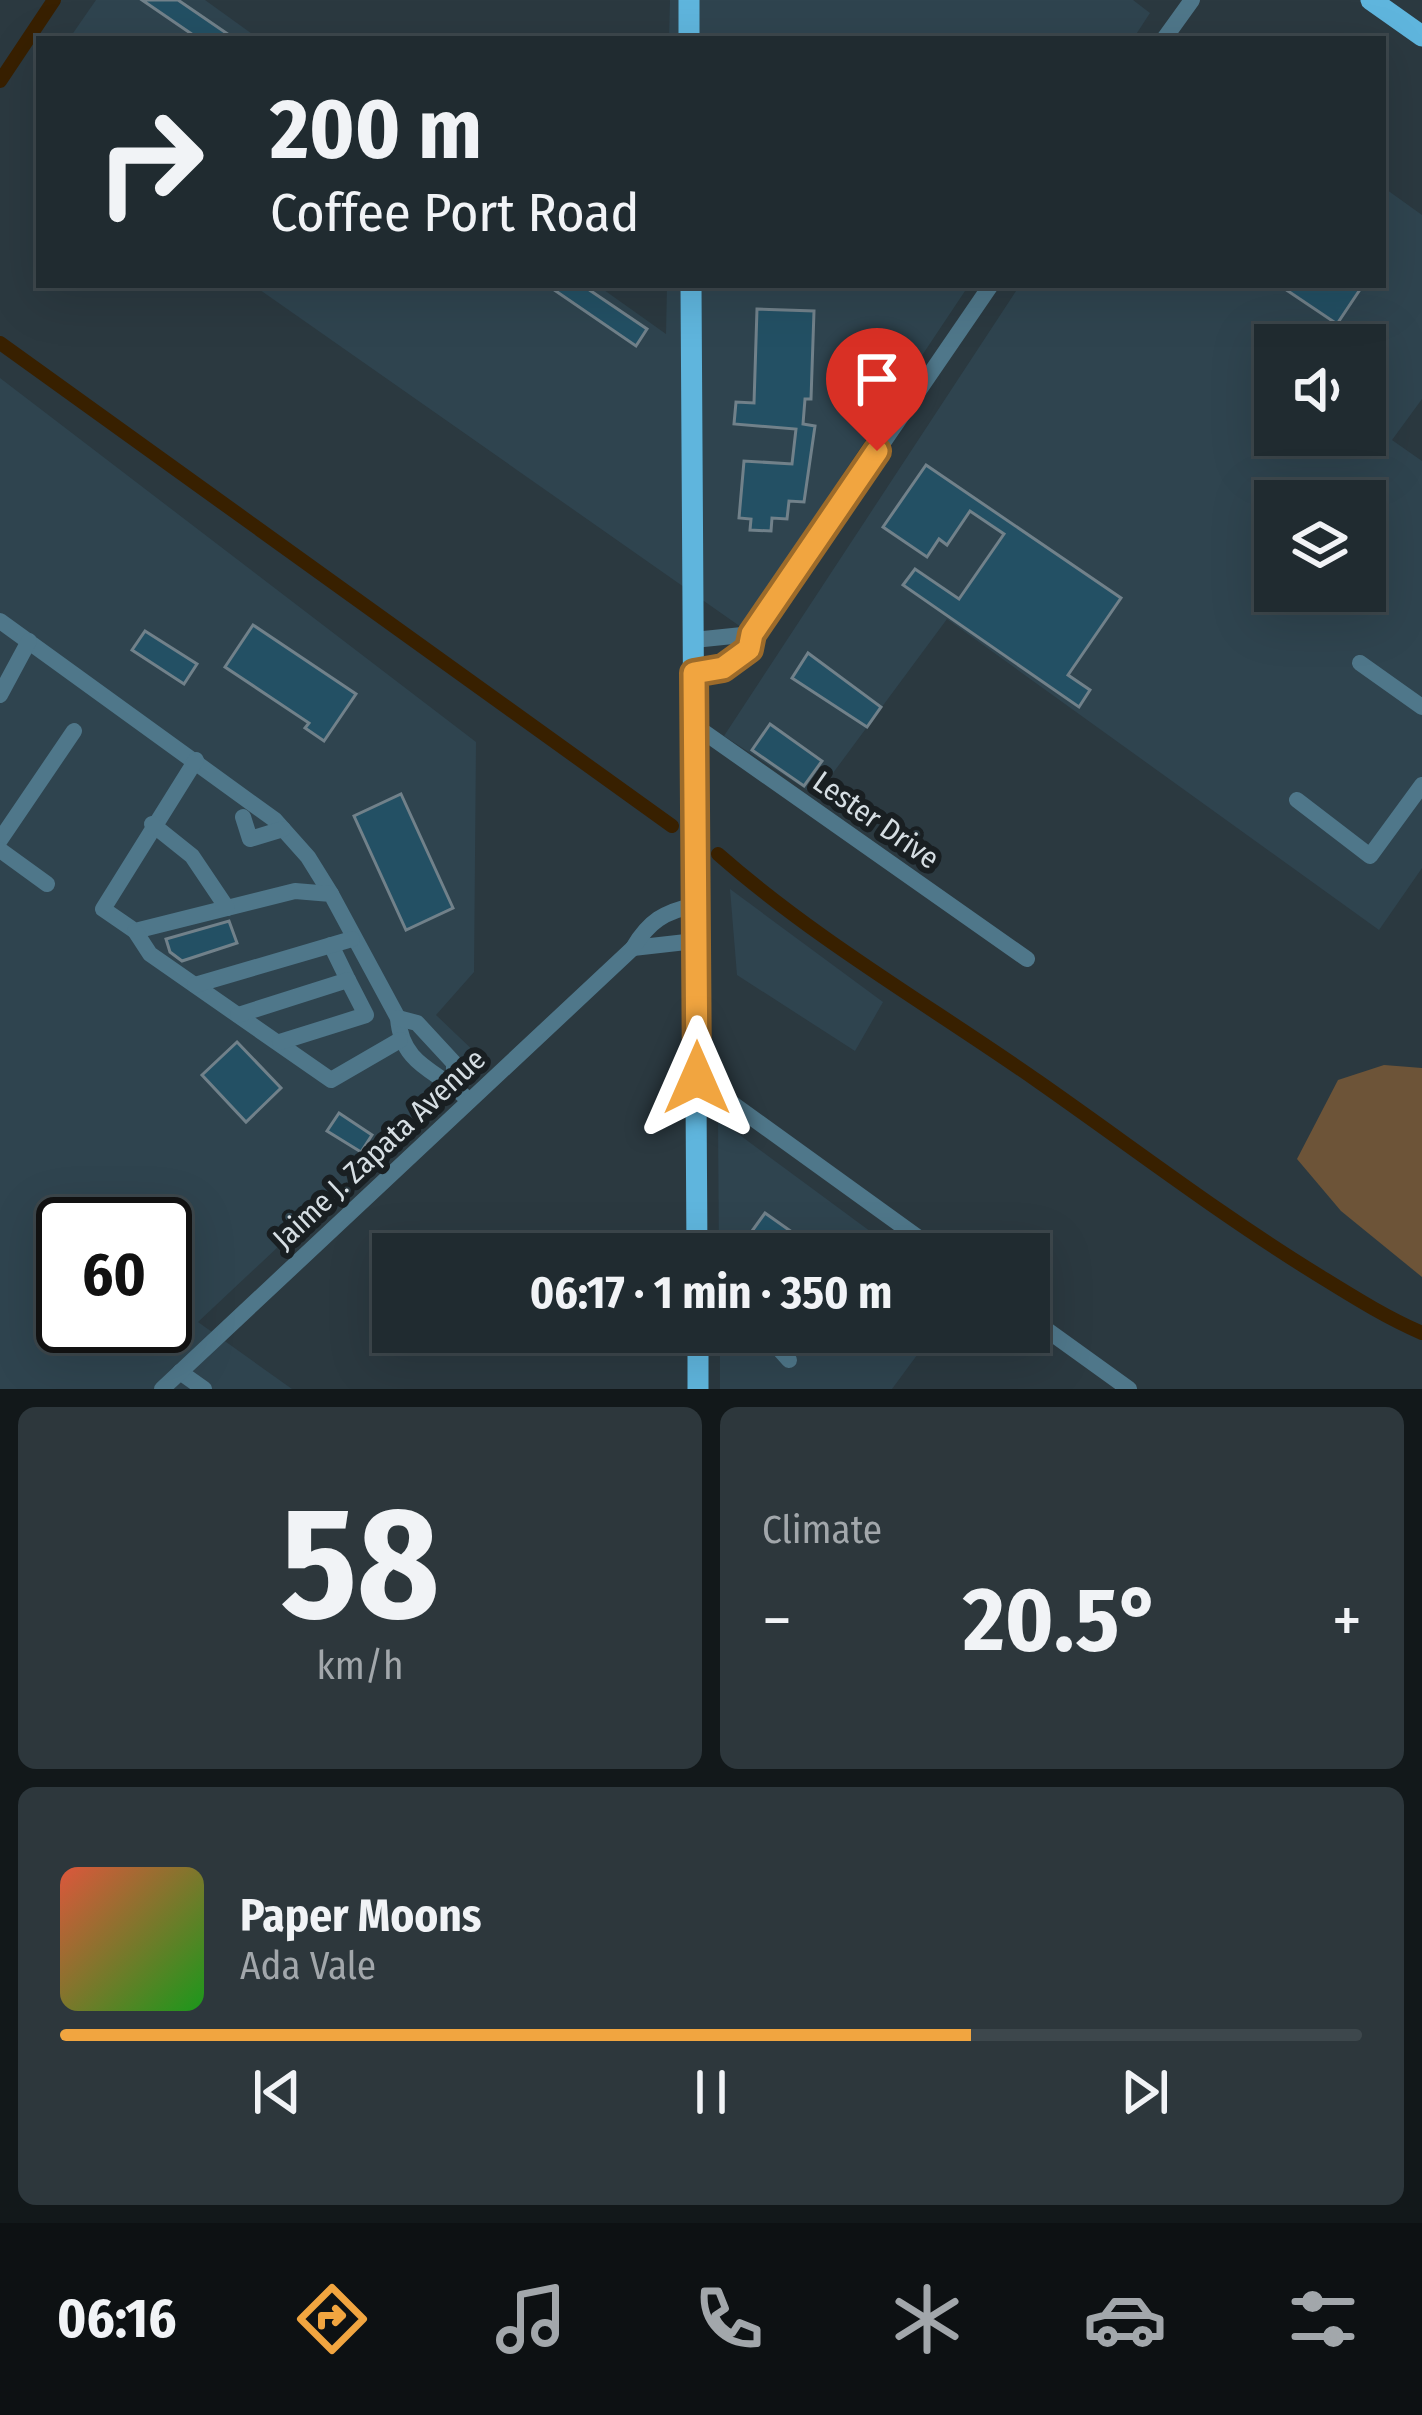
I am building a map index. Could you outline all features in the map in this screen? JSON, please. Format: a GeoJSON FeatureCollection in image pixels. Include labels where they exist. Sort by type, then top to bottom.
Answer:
{"type":"FeatureCollection","features":[{"type":"Feature","properties":{"kind":"main road"},"geometry":{"type":"LineString","coordinates":[[689,0],[689,36]]}},
{"type":"Feature","properties":{"kind":"main road"},"geometry":{"type":"LineString","coordinates":[[1371,0],[1422,36]]}},
{"type":"Feature","properties":{"kind":"main road"},"geometry":{"type":"LineString","coordinates":[[691,288],[698,1233]]}},
{"type":"Feature","properties":{"kind":"main road"},"geometry":{"type":"LineString","coordinates":[[698,1353],[698,1389]]}},
{"type":"Feature","properties":{"kind":"street"},"geometry":{"type":"LineString","coordinates":[[1166,36],[1192,0]]}},
{"type":"Feature","properties":{"kind":"street"},"geometry":{"type":"LineString","coordinates":[[694,673],[736,662],[749,649],[752,634],[989,288]]}},
{"type":"Feature","properties":{"kind":"street"},"geometry":{"type":"LineString","coordinates":[[0,621],[196,760],[283,829],[331,894],[398,1018],[400,1040],[434,1079],[454,1084],[470,1101]]}},
{"type":"Feature","properties":{"kind":"street"},"geometry":{"type":"LineString","coordinates":[[694,640],[752,634]]}},
{"type":"Feature","properties":{"kind":"street"},"geometry":{"type":"LineString","coordinates":[[0,695],[29,641]]}},
{"type":"Feature","properties":{"kind":"street"},"geometry":{"type":"LineString","coordinates":[[1360,663],[1422,707]]}},
{"type":"Feature","properties":{"kind":"street","name":"Lester Drive"},"geometry":{"type":"LineString","coordinates":[[694,725],[1027,958]]}},
{"type":"Feature","properties":{"kind":"street"},"geometry":{"type":"LineString","coordinates":[[0,840],[74,730]]}},
{"type":"Feature","properties":{"kind":"street"},"geometry":{"type":"LineString","coordinates":[[196,760],[103,909],[135,931],[150,953],[331,1080],[400,1040]]}},
{"type":"Feature","properties":{"kind":"street"},"geometry":{"type":"LineString","coordinates":[[1297,800],[1370,856],[1422,785]]}},
{"type":"Feature","properties":{"kind":"street"},"geometry":{"type":"LineString","coordinates":[[243,817],[250,839],[283,829]]}},
{"type":"Feature","properties":{"kind":"street"},"geometry":{"type":"LineString","coordinates":[[152,824],[192,856],[227,908]]}},
{"type":"Feature","properties":{"kind":"street"},"geometry":{"type":"LineString","coordinates":[[0,850],[47,884]]}},
{"type":"Feature","properties":{"kind":"street"},"geometry":{"type":"LineString","coordinates":[[135,931],[296,890],[331,894]]}},
{"type":"Feature","properties":{"kind":"street","name":"Jaime J. Zapata Avenue"},"geometry":{"type":"LineString","coordinates":[[162,1389],[633,948],[645,928],[666,911],[695,905]]}},
{"type":"Feature","properties":{"kind":"street"},"geometry":{"type":"LineString","coordinates":[[195,985],[352,939]]}},
{"type":"Feature","properties":{"kind":"street"},"geometry":{"type":"LineString","coordinates":[[633,948],[695,941]]}},
{"type":"Feature","properties":{"kind":"street"},"geometry":{"type":"LineString","coordinates":[[280,1042],[366,1016],[331,945]]}},
{"type":"Feature","properties":{"kind":"street"},"geometry":{"type":"LineString","coordinates":[[238,1015],[348,980]]}},
{"type":"Feature","properties":{"kind":"street"},"geometry":{"type":"LineString","coordinates":[[398,1018],[417,1023],[454,1064],[454,1084]]}},
{"type":"Feature","properties":{"kind":"street"},"geometry":{"type":"LineString","coordinates":[[697,1078],[912,1233]]}},
{"type":"Feature","properties":{"kind":"street"},"geometry":{"type":"LineString","coordinates":[[1050,1332],[1129,1389]]}},
{"type":"Feature","properties":{"kind":"street"},"geometry":{"type":"LineString","coordinates":[[783,1353],[789,1360]]}},
{"type":"Feature","properties":{"kind":"street"},"geometry":{"type":"LineString","coordinates":[[180,1372],[204,1389]]}},
{"type":"Feature","properties":{"kind":"shaded area"},"geometry":{"type":"Polygon","coordinates":[[[96,0],[205,0],[255,36],[71,36],[96,0]]]}},
{"type":"Feature","properties":{"kind":"shaded area"},"geometry":{"type":"Polygon","coordinates":[[[670,0],[1133,0],[1150,13],[1135,36],[669,36],[670,0]]]}},
{"type":"Feature","properties":{"kind":"shaded area"},"geometry":{"type":"Polygon","coordinates":[[[1386,189],[1422,215],[1422,399],[1392,440],[1422,461],[1422,868],[1379,930],[947,619],[816,796],[724,736],[1018,288],[1386,288],[1386,189]]]}},
{"type":"Feature","properties":{"kind":"shaded area"},"geometry":{"type":"Polygon","coordinates":[[[257,288],[601,288],[666,334],[667,288],[967,288],[741,627],[257,288]]]}},
{"type":"Feature","properties":{"kind":"shaded area"},"geometry":{"type":"Polygon","coordinates":[[[0,378],[476,742],[474,972],[436,1015],[480,1057],[198,1322],[292,1389],[0,1389],[0,378]]]}},
{"type":"Feature","properties":{"kind":"shaded area"},"geometry":{"type":"Polygon","coordinates":[[[730,889],[883,1002],[855,1051],[737,975],[730,889]]]}},
{"type":"Feature","properties":{"kind":"shaded area"},"geometry":{"type":"Polygon","coordinates":[[[1384,1065],[1422,1068],[1422,1277],[1341,1211],[1297,1159],[1338,1080],[1384,1065]]]}},
{"type":"Feature","properties":{"kind":"shaded area"},"geometry":{"type":"Polygon","coordinates":[[[718,1119],[873,1233],[719,1233],[718,1119]]]}},
{"type":"Feature","properties":{"kind":"shaded area"},"geometry":{"type":"Polygon","coordinates":[[[720,1353],[919,1353],[892,1389],[720,1389],[720,1353]]]}},
{"type":"Feature","properties":{"kind":"building"},"geometry":{"type":"Polygon","coordinates":[[[142,0],[178,0],[231,36],[195,36],[142,0]]]}},
{"type":"Feature","properties":{"kind":"building"},"geometry":{"type":"Polygon","coordinates":[[[551,288],[586,288],[647,329],[636,346],[551,288]]]}},
{"type":"Feature","properties":{"kind":"building"},"geometry":{"type":"Polygon","coordinates":[[[1283,288],[1361,288],[1337,324],[1283,288]]]}},
{"type":"Feature","properties":{"kind":"building"},"geometry":{"type":"Polygon","coordinates":[[[757,309],[814,311],[811,399],[805,399],[803,424],[815,426],[804,502],[789,501],[787,519],[772,518],[771,531],[750,530],[751,519],[739,518],[744,461],[792,464],[796,429],[734,424],[736,402],[754,403],[757,309]]]}},
{"type":"Feature","properties":{"kind":"building"},"geometry":{"type":"Polygon","coordinates":[[[926,465],[1121,598],[1068,675],[1090,690],[1079,707],[903,585],[915,569],[959,599],[1004,534],[970,511],[947,545],[939,539],[927,557],[883,527],[926,465]]]}},
{"type":"Feature","properties":{"kind":"building"},"geometry":{"type":"Polygon","coordinates":[[[253,625],[356,694],[324,741],[305,728],[309,723],[225,667],[253,625]]]}},
{"type":"Feature","properties":{"kind":"building"},"geometry":{"type":"Polygon","coordinates":[[[145,631],[197,664],[184,684],[132,650],[145,631]]]}},
{"type":"Feature","properties":{"kind":"building"},"geometry":{"type":"Polygon","coordinates":[[[808,653],[881,707],[867,727],[792,678],[808,653]]]}},
{"type":"Feature","properties":{"kind":"building"},"geometry":{"type":"Polygon","coordinates":[[[770,724],[822,761],[804,786],[752,750],[770,724]]]}},
{"type":"Feature","properties":{"kind":"building"},"geometry":{"type":"Polygon","coordinates":[[[401,794],[453,908],[406,930],[354,816],[401,794]]]}},
{"type":"Feature","properties":{"kind":"building"},"geometry":{"type":"Polygon","coordinates":[[[229,921],[237,943],[182,961],[170,952],[166,939],[229,921]]]}},
{"type":"Feature","properties":{"kind":"building"},"geometry":{"type":"Polygon","coordinates":[[[237,1042],[281,1088],[246,1122],[202,1075],[237,1042]]]}},
{"type":"Feature","properties":{"kind":"building"},"geometry":{"type":"Polygon","coordinates":[[[339,1113],[372,1135],[361,1152],[327,1131],[339,1113]]]}},
{"type":"Feature","properties":{"kind":"building"},"geometry":{"type":"Polygon","coordinates":[[[765,1213],[793,1233],[751,1233],[765,1213]]]}},
{"type":"Feature","properties":{"kind":"waterway"},"geometry":{"type":"LineString","coordinates":[[0,81],[54,0]]}},
{"type":"Feature","properties":{"kind":"waterway"},"geometry":{"type":"LineString","coordinates":[[0,343],[672,826]]}},
{"type":"Feature","properties":{"kind":"waterway"},"geometry":{"type":"LineString","coordinates":[[718,854],[835,945],[1247,1229],[1356,1298],[1422,1333]]}},
{"type":"Feature","properties":{"kind":"route"},"geometry":{"type":"LineString","coordinates":[[697,1078],[694,673],[723,668],[749,649],[752,634],[877,451]]}}]}
